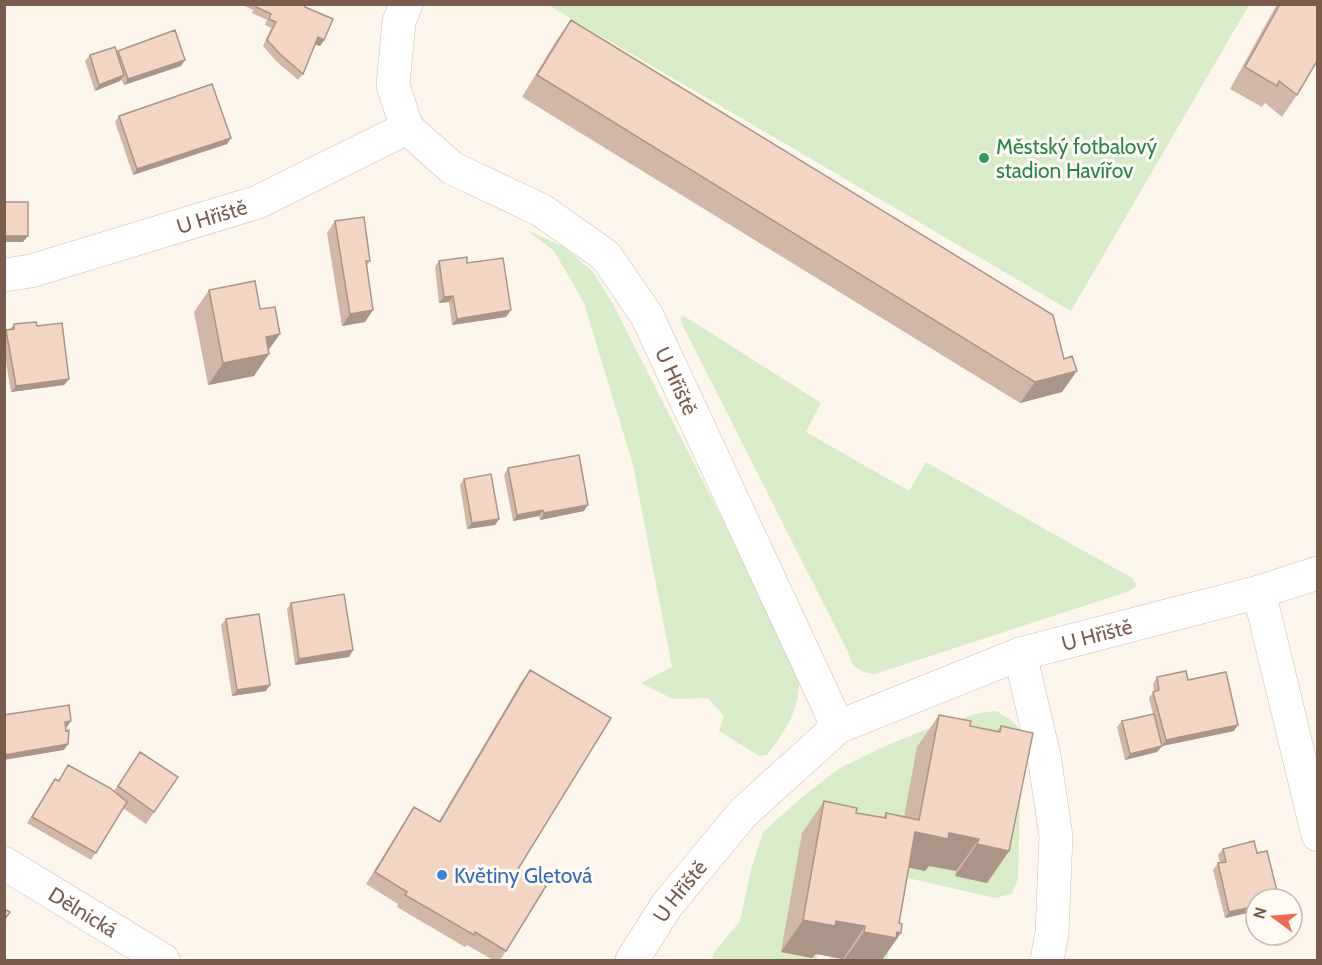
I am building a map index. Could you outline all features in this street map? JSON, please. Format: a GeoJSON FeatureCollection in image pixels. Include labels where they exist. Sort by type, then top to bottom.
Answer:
{"type":"FeatureCollection","features":[{"type":"Feature","properties":{"kind":"street"},"geometry":{"type":"LineString","coordinates":[[406,4],[399,22],[393,85],[407,128]]}},
{"type":"Feature","properties":{"kind":"street","name":"U Hřiště"},"geometry":{"type":"LineString","coordinates":[[4,275],[31,271],[258,202],[407,128],[452,168],[541,210],[606,256],[647,316],[838,726]]}},
{"type":"Feature","properties":{"kind":"street","name":"U Hřiště"},"geometry":{"type":"LineString","coordinates":[[632,960],[667,904],[743,813],[838,726],[1020,654],[1259,592],[1317,573]]}},
{"type":"Feature","properties":{"kind":"street"},"geometry":{"type":"LineString","coordinates":[[1259,592],[1317,835]]}},
{"type":"Feature","properties":{"kind":"street"},"geometry":{"type":"LineString","coordinates":[[1020,654],[1044,756],[1056,836],[1052,933],[1047,960]]}},
{"type":"Feature","properties":{"kind":"street","name":"Dělnická"},"geometry":{"type":"LineString","coordinates":[[4,863],[164,960]]}},
{"type":"Feature","properties":{"kind":"green space","name":"Městský fotbalový stadion Havířov"},"geometry":{"type":"Polygon","coordinates":[[[548,5],[1249,5],[1071,311],[548,5]]]}},
{"type":"Feature","properties":{"kind":"green space"},"geometry":{"type":"Polygon","coordinates":[[[527,230],[564,247],[593,272],[613,304],[795,662],[799,682],[796,705],[784,731],[767,755],[759,756],[719,731],[724,716],[708,698],[673,699],[641,683],[672,667],[633,465],[584,303],[554,251],[527,230]]]}},
{"type":"Feature","properties":{"kind":"green space"},"geometry":{"type":"Polygon","coordinates":[[[684,316],[821,403],[806,432],[909,491],[926,462],[1132,578],[1137,585],[1130,591],[875,674],[858,669],[681,322],[681,317],[684,316]]]}},
{"type":"Feature","properties":{"kind":"green space"},"geometry":{"type":"Polygon","coordinates":[[[996,711],[1010,719],[1020,729],[1018,880],[1011,894],[995,898],[903,877],[887,960],[829,960],[830,956],[819,954],[816,960],[712,960],[713,954],[740,921],[751,870],[763,832],[802,797],[840,768],[885,746],[925,730],[979,713],[996,711]]]}},
{"type":"Feature","properties":{"kind":"building"},"geometry":{"type":"Polygon","coordinates":[[[257,4],[306,4],[305,7],[333,19],[324,40],[318,37],[303,74],[267,40],[276,22],[269,19],[271,14],[256,7],[257,4]]]}},
{"type":"Feature","properties":{"kind":"building"},"geometry":{"type":"Polygon","coordinates":[[[1280,4],[1317,4],[1317,61],[1297,95],[1279,81],[1277,86],[1245,67],[1280,4]]]}},
{"type":"Feature","properties":{"kind":"building"},"geometry":{"type":"Polygon","coordinates":[[[571,20],[1053,315],[1064,359],[1072,356],[1077,371],[1035,382],[537,75],[571,20]]]}},
{"type":"Feature","properties":{"kind":"building"},"geometry":{"type":"Polygon","coordinates":[[[175,30],[185,60],[128,79],[118,51],[175,30]]]}},
{"type":"Feature","properties":{"kind":"building"},"geometry":{"type":"Polygon","coordinates":[[[115,47],[124,75],[99,85],[90,55],[115,47]]]}},
{"type":"Feature","properties":{"kind":"building"},"geometry":{"type":"Polygon","coordinates":[[[212,84],[231,138],[137,169],[119,116],[212,84]]]}},
{"type":"Feature","properties":{"kind":"building"},"geometry":{"type":"Polygon","coordinates":[[[4,202],[28,202],[28,236],[4,236],[4,202]]]}},
{"type":"Feature","properties":{"kind":"building"},"geometry":{"type":"Polygon","coordinates":[[[364,217],[370,261],[366,261],[373,310],[350,314],[335,221],[364,217]]]}},
{"type":"Feature","properties":{"kind":"building"},"geometry":{"type":"Polygon","coordinates":[[[467,257],[467,263],[503,258],[511,310],[457,319],[453,296],[444,297],[439,261],[467,257]]]}},
{"type":"Feature","properties":{"kind":"building"},"geometry":{"type":"Polygon","coordinates":[[[255,281],[260,309],[275,307],[280,334],[266,337],[269,354],[223,363],[209,290],[255,281]]]}},
{"type":"Feature","properties":{"kind":"building"},"geometry":{"type":"Polygon","coordinates":[[[36,322],[37,326],[62,323],[69,379],[16,386],[6,330],[14,329],[14,324],[36,322]]]}},
{"type":"Feature","properties":{"kind":"building"},"geometry":{"type":"Polygon","coordinates":[[[579,455],[588,505],[517,515],[508,468],[579,455]]]}},
{"type":"Feature","properties":{"kind":"building"},"geometry":{"type":"Polygon","coordinates":[[[491,474],[499,519],[472,523],[464,479],[491,474]]]}},
{"type":"Feature","properties":{"kind":"building"},"geometry":{"type":"Polygon","coordinates":[[[344,594],[353,650],[299,659],[291,603],[344,594]]]}},
{"type":"Feature","properties":{"kind":"building"},"geometry":{"type":"Polygon","coordinates":[[[259,614],[270,685],[237,690],[226,619],[259,614]]]}},
{"type":"Feature","properties":{"kind":"building"},"geometry":{"type":"Polygon","coordinates":[[[530,670],[611,718],[518,869],[546,886],[506,951],[405,895],[407,892],[375,872],[414,807],[440,822],[530,670]]]}},
{"type":"Feature","properties":{"kind":"building"},"geometry":{"type":"Polygon","coordinates":[[[1186,671],[1188,680],[1226,672],[1238,725],[1166,740],[1153,692],[1159,690],[1157,677],[1186,671]]]}},
{"type":"Feature","properties":{"kind":"building"},"geometry":{"type":"Polygon","coordinates":[[[69,705],[71,721],[65,722],[66,731],[69,730],[68,744],[4,755],[4,715],[69,705]]]}},
{"type":"Feature","properties":{"kind":"building"},"geometry":{"type":"Polygon","coordinates":[[[1154,714],[1162,746],[1130,754],[1122,721],[1154,714]]]}},
{"type":"Feature","properties":{"kind":"building"},"geometry":{"type":"Polygon","coordinates":[[[939,715],[971,721],[970,726],[1000,732],[1001,726],[1033,733],[1009,851],[977,844],[979,839],[949,833],[948,839],[915,832],[899,923],[902,924],[901,933],[897,932],[896,938],[864,932],[865,926],[836,921],[835,926],[803,920],[824,801],[857,808],[856,813],[886,818],[886,813],[919,820],[939,715]]]}},
{"type":"Feature","properties":{"kind":"building"},"geometry":{"type":"Polygon","coordinates":[[[140,752],[178,777],[154,812],[118,786],[140,752]]]}},
{"type":"Feature","properties":{"kind":"building"},"geometry":{"type":"Polygon","coordinates":[[[68,765],[110,788],[127,802],[96,853],[32,817],[55,779],[59,781],[68,765]]]}},
{"type":"Feature","properties":{"kind":"building"},"geometry":{"type":"Polygon","coordinates":[[[1254,841],[1257,853],[1267,851],[1276,887],[1244,887],[1244,909],[1229,912],[1218,863],[1226,862],[1223,849],[1254,841]]]}},
{"type":"Feature","properties":{"kind":"building"},"geometry":{"type":"Polygon","coordinates":[[[4,909],[10,912],[4,920],[4,909]]]}},
{"type":"Feature","properties":{"kind":"place","name":"Městský fotbalový stadion Havířov"},"geometry":{"type":"Point","coordinates":[984,158]}},
{"type":"Feature","properties":{"kind":"place","name":"Květiny Gletová"},"geometry":{"type":"Point","coordinates":[442,875]}}]}
